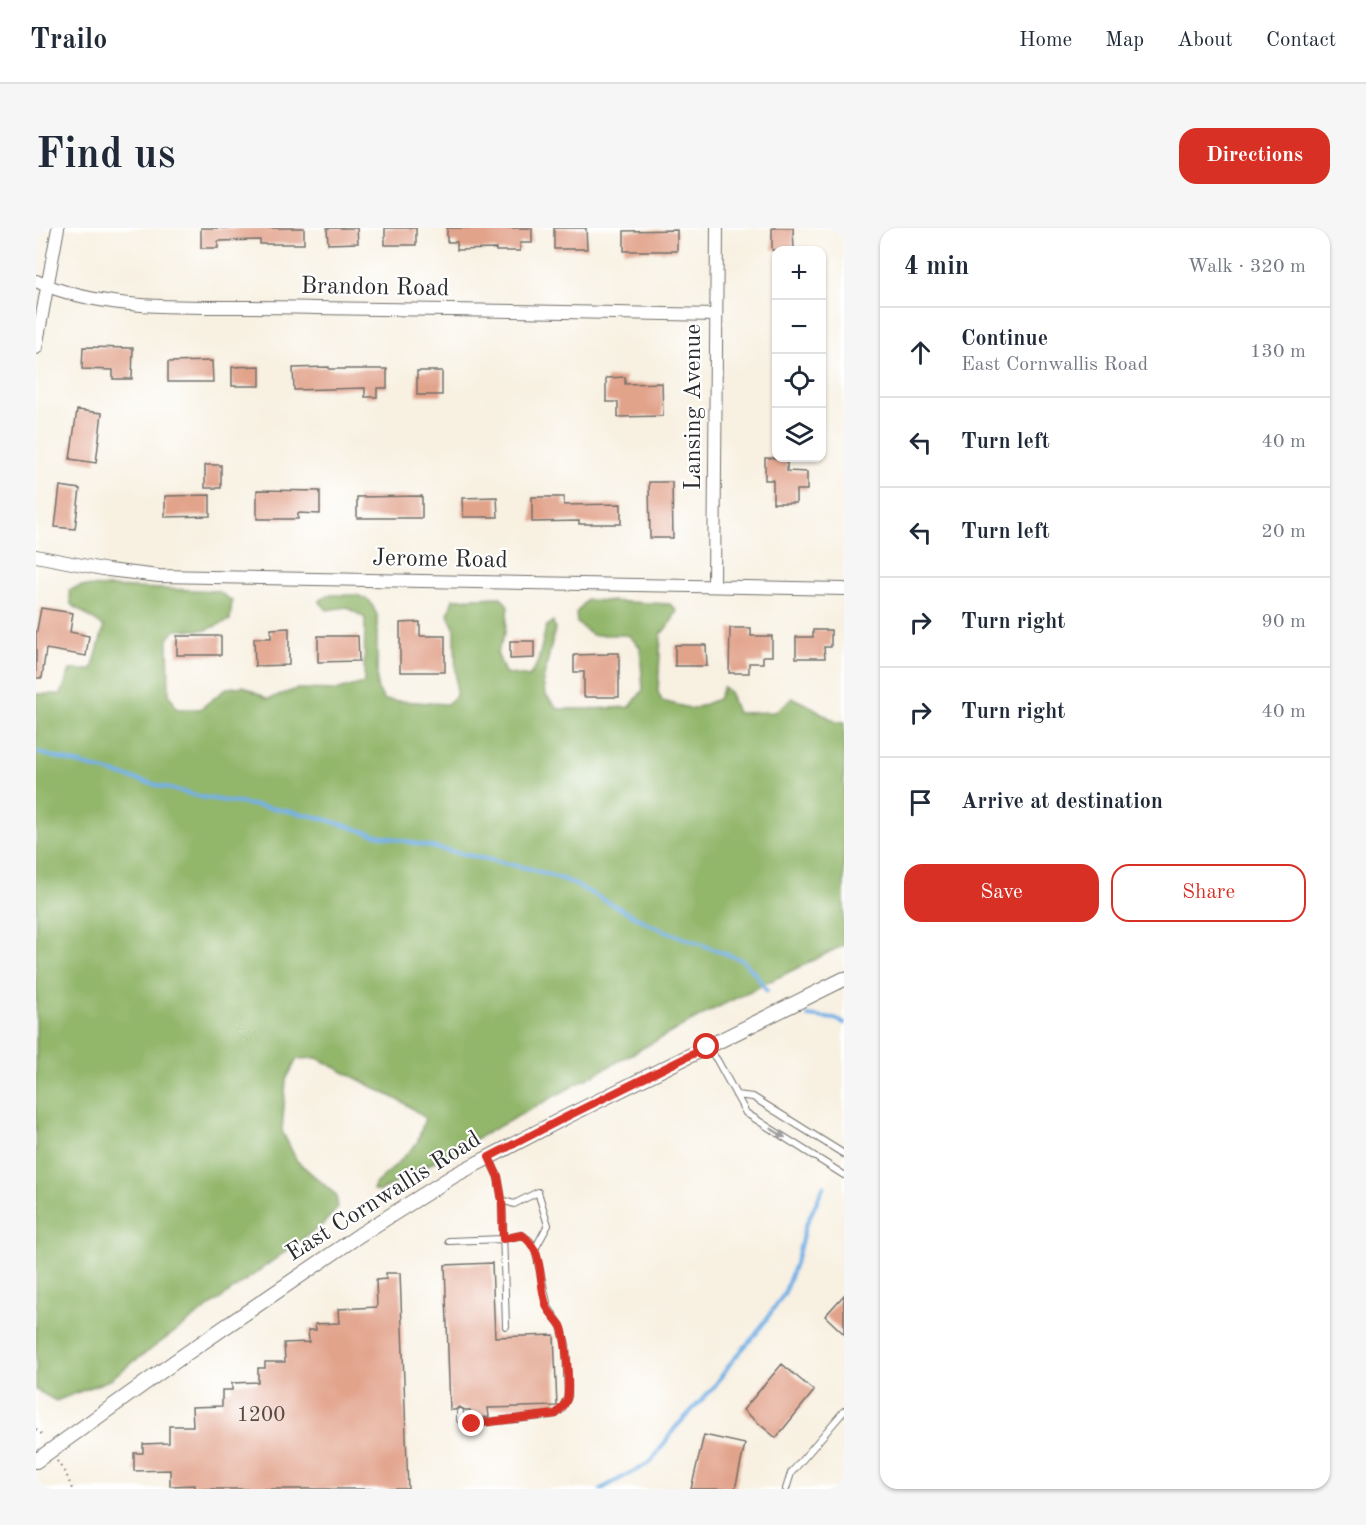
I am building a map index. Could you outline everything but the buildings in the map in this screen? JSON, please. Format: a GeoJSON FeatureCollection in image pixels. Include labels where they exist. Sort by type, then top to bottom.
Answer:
{"type":"FeatureCollection","features":[{"type":"Feature","properties":{"kind":"street"},"geometry":{"type":"LineString","coordinates":[[36,348],[42,283],[58,228]]}},
{"type":"Feature","properties":{"kind":"street","name":"Lansing Avenue"},"geometry":{"type":"LineString","coordinates":[[714,586],[717,228]]}},
{"type":"Feature","properties":{"kind":"street","name":"Brandon Road"},"geometry":{"type":"LineString","coordinates":[[42,283],[88,298],[174,307],[716,315]]}},
{"type":"Feature","properties":{"kind":"street","name":"Jerome Road"},"geometry":{"type":"LineString","coordinates":[[36,556],[108,570],[159,576],[844,589]]}},
{"type":"Feature","properties":{"kind":"street","name":"East Cornwallis Road"},"geometry":{"type":"LineString","coordinates":[[36,1461],[361,1234],[455,1175],[566,1117],[844,979]]}},
{"type":"Feature","properties":{"kind":"lane"},"geometry":{"type":"LineString","coordinates":[[707,1047],[717,1060],[746,1113],[844,1175]]}},
{"type":"Feature","properties":{"kind":"lane"},"geometry":{"type":"LineString","coordinates":[[736,1095],[753,1097],[844,1154]]}},
{"type":"Feature","properties":{"kind":"lane"},"geometry":{"type":"LineString","coordinates":[[489,1157],[498,1177],[502,1200],[506,1326]]}},
{"type":"Feature","properties":{"kind":"lane"},"geometry":{"type":"LineString","coordinates":[[502,1200],[514,1204],[538,1192],[548,1225],[535,1249]]}},
{"type":"Feature","properties":{"kind":"lane"},"geometry":{"type":"LineString","coordinates":[[449,1241],[503,1239],[522,1235],[530,1241],[535,1249],[548,1307],[561,1326],[566,1345],[568,1396],[562,1409],[556,1414],[472,1424],[460,1420],[460,1412]]}},
{"type":"Feature","properties":{"kind":"lane"},"geometry":{"type":"LineString","coordinates":[[786,1489],[791,1473],[844,1411]]}},
{"type":"Feature","properties":{"kind":"path"},"geometry":{"type":"LineString","coordinates":[[36,1429],[43,1434]]}},
{"type":"Feature","properties":{"kind":"path"},"geometry":{"type":"LineString","coordinates":[[58,1463],[72,1489]]}},
{"type":"Feature","properties":{"kind":"green space"},"geometry":{"type":"Polygon","coordinates":[[[81,586],[218,591],[232,601],[230,620],[206,630],[175,630],[168,639],[169,694],[177,709],[200,709],[227,688],[244,686],[268,699],[297,689],[338,690],[364,683],[365,618],[347,607],[327,610],[319,601],[329,595],[357,595],[370,601],[377,615],[377,687],[384,700],[447,704],[456,696],[455,630],[448,615],[453,599],[501,597],[508,606],[505,633],[497,653],[505,673],[529,677],[538,662],[546,627],[553,621],[555,629],[543,681],[545,694],[558,709],[630,707],[643,690],[640,647],[628,635],[592,635],[577,623],[576,613],[587,600],[670,604],[677,611],[661,634],[658,692],[662,701],[693,709],[718,699],[723,687],[729,692],[737,713],[774,712],[793,698],[836,722],[844,723],[844,945],[714,1009],[379,1192],[373,1190],[375,1184],[417,1143],[425,1118],[404,1103],[317,1058],[297,1059],[286,1080],[282,1131],[297,1161],[336,1195],[338,1208],[322,1225],[107,1381],[56,1401],[36,1390],[36,694],[61,694],[70,670],[92,670],[104,627],[71,604],[69,590],[81,586]]]}},
{"type":"Feature","properties":{"kind":"waterway"},"geometry":{"type":"LineString","coordinates":[[36,752],[201,797],[321,818],[373,834],[531,869],[568,881],[655,927],[742,960],[754,972],[767,991]]}},
{"type":"Feature","properties":{"kind":"waterway"},"geometry":{"type":"LineString","coordinates":[[808,1016],[835,1019],[844,1023]]}},
{"type":"Feature","properties":{"kind":"waterway"},"geometry":{"type":"LineString","coordinates":[[601,1489],[651,1462],[675,1428],[714,1387],[732,1361],[756,1334],[784,1294],[805,1227],[824,1186]]}},
{"type":"Feature","properties":{"kind":"route"},"geometry":{"type":"LineString","coordinates":[[472,1424],[556,1414],[562,1409],[568,1396],[566,1345],[561,1326],[548,1307],[535,1249],[530,1241],[522,1235],[503,1239],[502,1200],[498,1177],[489,1157],[707,1047]]}}]}
